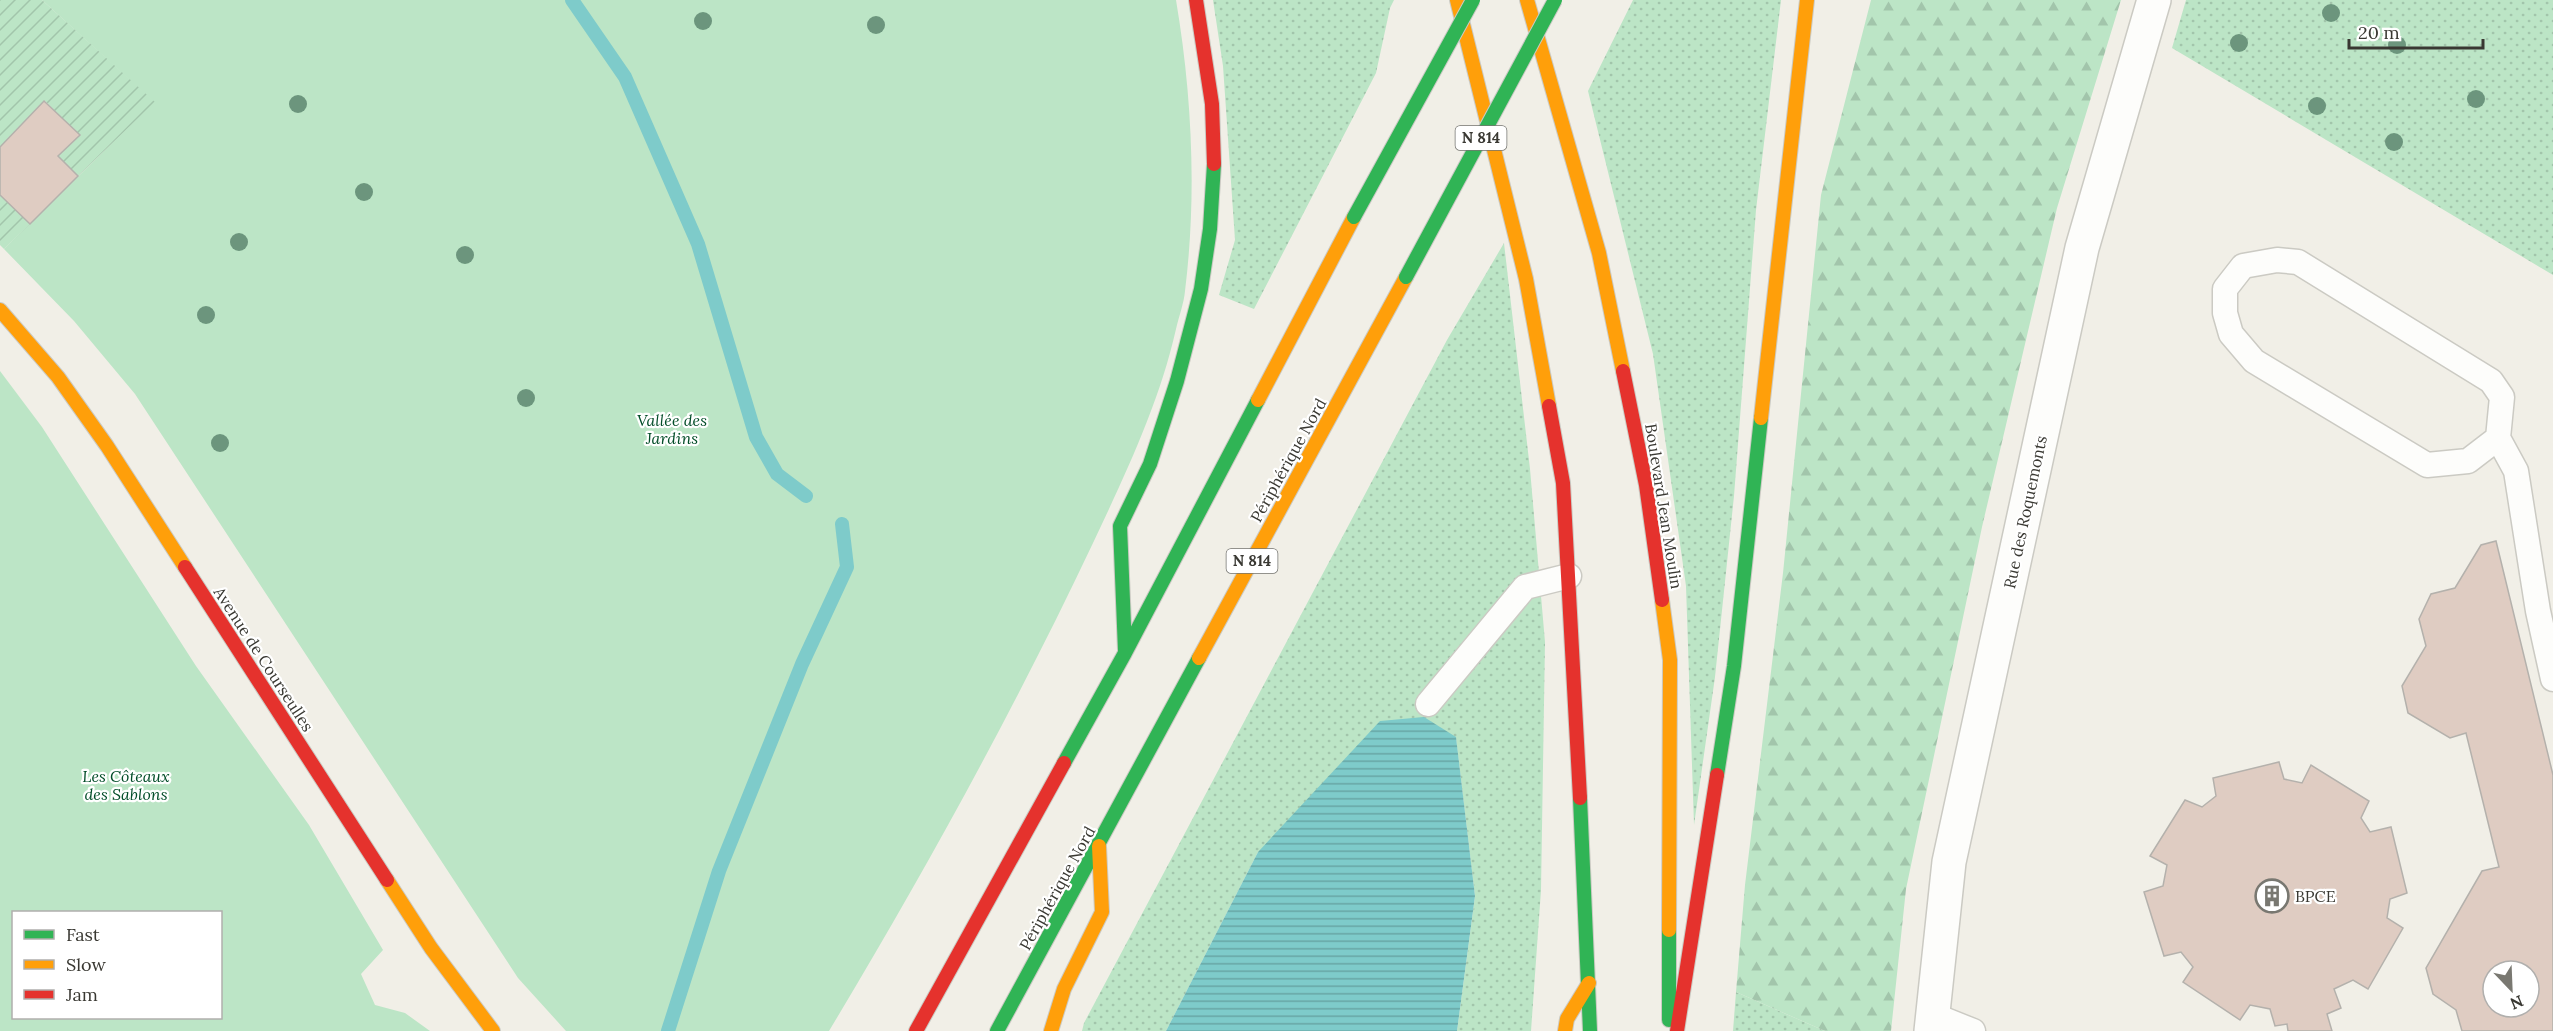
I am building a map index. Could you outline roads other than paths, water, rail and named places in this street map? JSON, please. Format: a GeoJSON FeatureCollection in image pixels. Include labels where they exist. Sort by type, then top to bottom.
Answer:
{"type":"FeatureCollection","features":[{"type":"Feature","properties":{"kind":"main road"},"geometry":{"type":"LineString","coordinates":[[1125,653],[1120,526],[1150,464],[1177,381],[1201,290],[1210,229],[1214,167],[1212,104],[1196,0]]}},
{"type":"Feature","properties":{"kind":"main road"},"geometry":{"type":"LineString","coordinates":[[1457,0],[1526,279],[1563,483],[1575,680],[1590,1031]]}},
{"type":"Feature","properties":{"kind":"main road"},"geometry":{"type":"LineString","coordinates":[[916,1031],[1125,653],[1354,217],[1473,0]]}},
{"type":"Feature","properties":{"kind":"main road","name":"Boulevard Jean Moulin"},"geometry":{"type":"LineString","coordinates":[[1527,0],[1599,253],[1648,497],[1670,660],[1669,1031]]}},
{"type":"Feature","properties":{"kind":"main road","name":"Périphérique Nord"},"geometry":{"type":"LineString","coordinates":[[998,1031],[1555,0]]}},
{"type":"Feature","properties":{"kind":"main road"},"geometry":{"type":"LineString","coordinates":[[1677,1031],[1734,666],[1807,0]]}},
{"type":"Feature","properties":{"kind":"main road","name":"Avenue de Courseulles"},"geometry":{"type":"LineString","coordinates":[[0,310],[58,377],[107,446],[431,948],[493,1031]]}},
{"type":"Feature","properties":{"kind":"main road"},"geometry":{"type":"LineString","coordinates":[[1051,1031],[1064,989],[1102,912],[1099,846]]}},
{"type":"Feature","properties":{"kind":"main road"},"geometry":{"type":"LineString","coordinates":[[1565,1031],[1567,1019],[1589,983]]}},
{"type":"Feature","properties":{"kind":"street","name":"Rue des Roquemonts"},"geometry":{"type":"LineString","coordinates":[[1932,1023],[1949,862],[2082,248],[2154,0]]}},
{"type":"Feature","properties":{"kind":"lane"},"geometry":{"type":"LineString","coordinates":[[2498,438],[2468,461],[2427,465],[2254,361],[2231,334],[2225,313],[2225,289],[2243,266],[2277,260],[2298,262],[2491,381],[2502,397],[2498,438],[2516,471],[2538,610],[2553,679]]}},
{"type":"Feature","properties":{"kind":"lane"},"geometry":{"type":"LineString","coordinates":[[1428,704],[1525,587],[1569,576]]}},
{"type":"Feature","properties":{"kind":"lane"},"geometry":{"type":"LineString","coordinates":[[1932,1023],[1973,1031]]}},
{"type":"Feature","properties":{"kind":"water"},"geometry":{"type":"Polygon","coordinates":[[[1424,717],[1456,737],[1475,896],[1457,1031],[1166,1031],[1258,852],[1380,721],[1424,717]]]}},
{"type":"Feature","properties":{"kind":"waterway"},"geometry":{"type":"LineString","coordinates":[[572,0],[625,77],[698,244],[756,437],[777,474],[806,496]]}},
{"type":"Feature","properties":{"kind":"waterway"},"geometry":{"type":"LineString","coordinates":[[668,1031],[719,871],[802,664],[847,567],[842,524]]}},
{"type":"Feature","properties":{"kind":"place","name":"BPCE"},"geometry":{"type":"Point","coordinates":[2272,896]}},
{"type":"Feature","properties":{"kind":"park label","name":"Vallée des Jardins"},"geometry":{"type":"Point","coordinates":[672,429]}},
{"type":"Feature","properties":{"kind":"park label","name":"Les Côteaux des Sablons"},"geometry":{"type":"Point","coordinates":[126,785]}}]}
